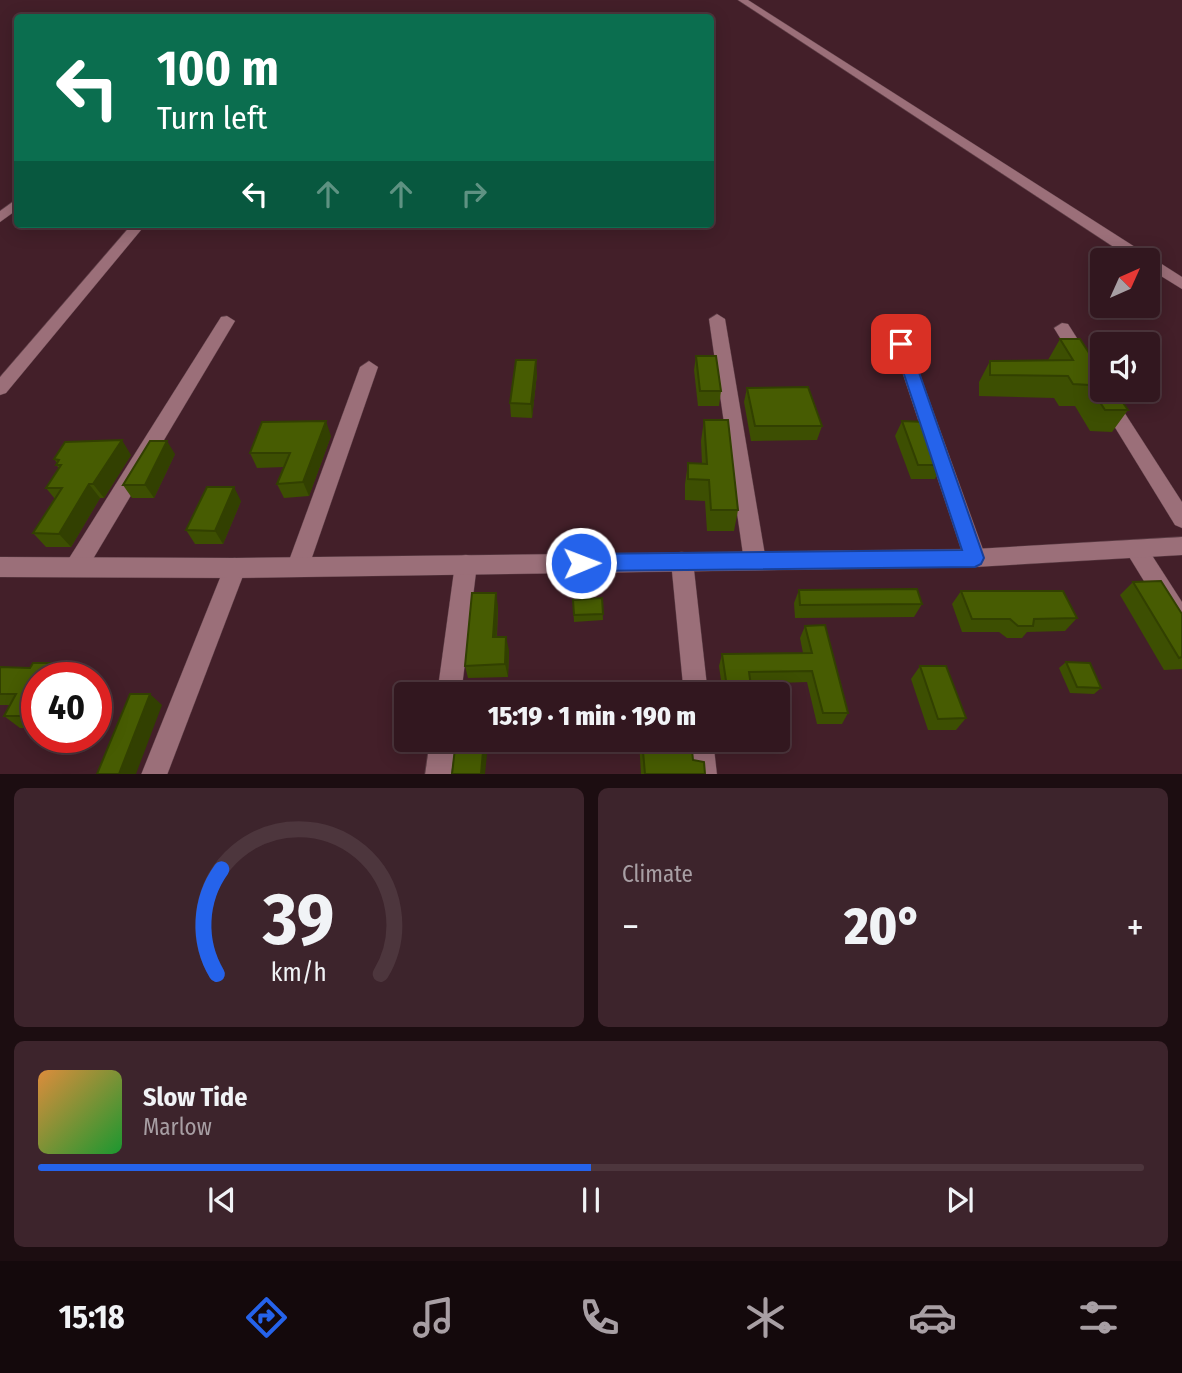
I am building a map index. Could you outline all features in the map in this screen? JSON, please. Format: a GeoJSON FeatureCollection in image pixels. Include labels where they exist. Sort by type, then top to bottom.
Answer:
{"type":"FeatureCollection","features":[{"type":"Feature","properties":{"kind":"street"},"geometry":{"type":"LineString","coordinates":[[742,0],[1125,248]]}},
{"type":"Feature","properties":{"kind":"street"},"geometry":{"type":"LineString","coordinates":[[0,218],[14,206]]}},
{"type":"Feature","properties":{"kind":"street"},"geometry":{"type":"LineString","coordinates":[[0,389],[136,228]]}},
{"type":"Feature","properties":{"kind":"street"},"geometry":{"type":"LineString","coordinates":[[1160,270],[1182,284]]}},
{"type":"Feature","properties":{"kind":"street"},"geometry":{"type":"LineString","coordinates":[[717,319],[755,561]]}},
{"type":"Feature","properties":{"kind":"street"},"geometry":{"type":"LineString","coordinates":[[76,567],[227,321]]}},
{"type":"Feature","properties":{"kind":"street"},"geometry":{"type":"LineString","coordinates":[[1062,328],[1182,519]]}},
{"type":"Feature","properties":{"kind":"street"},"geometry":{"type":"LineString","coordinates":[[901,344],[975,558]]}},
{"type":"Feature","properties":{"kind":"street"},"geometry":{"type":"LineString","coordinates":[[298,566],[369,367]]}},
{"type":"Feature","properties":{"kind":"street"},"geometry":{"type":"LineString","coordinates":[[1,569],[975,558],[1182,546]]}},
{"type":"Feature","properties":{"kind":"street"},"geometry":{"type":"LineString","coordinates":[[1136,549],[1182,622]]}},
{"type":"Feature","properties":{"kind":"street"},"geometry":{"type":"LineString","coordinates":[[682,561],[695,682]]}},
{"type":"Feature","properties":{"kind":"street"},"geometry":{"type":"LineString","coordinates":[[451,682],[466,564]]}},
{"type":"Feature","properties":{"kind":"street"},"geometry":{"type":"LineString","coordinates":[[154,774],[234,568]]}},
{"type":"Feature","properties":{"kind":"street"},"geometry":{"type":"LineString","coordinates":[[438,774],[441,752]]}},
{"type":"Feature","properties":{"kind":"street"},"geometry":{"type":"LineString","coordinates":[[701,752],[704,774]]}},
{"type":"Feature","properties":{"kind":"building"},"geometry":{"type":"Polygon","coordinates":[[[1060,339],[1080,339],[1090,354],[1090,387],[1073,384],[1068,376],[990,375],[990,361],[1073,360],[1060,339]]]}},
{"type":"Feature","properties":{"kind":"building"},"geometry":{"type":"Polygon","coordinates":[[[696,356],[716,356],[721,391],[700,391],[696,356]]]}},
{"type":"Feature","properties":{"kind":"building"},"geometry":{"type":"Polygon","coordinates":[[[516,360],[536,360],[531,404],[510,403],[516,360]]]}},
{"type":"Feature","properties":{"kind":"building"},"geometry":{"type":"Polygon","coordinates":[[[808,387],[822,426],[755,426],[747,388],[808,387]]]}},
{"type":"Feature","properties":{"kind":"building"},"geometry":{"type":"Polygon","coordinates":[[[1100,402],[1122,402],[1128,410],[1105,410],[1100,402]]]}},
{"type":"Feature","properties":{"kind":"building"},"geometry":{"type":"Polygon","coordinates":[[[704,420],[728,420],[738,510],[711,510],[709,480],[688,479],[688,463],[707,464],[704,420]]]}},
{"type":"Feature","properties":{"kind":"building"},"geometry":{"type":"Polygon","coordinates":[[[326,421],[303,482],[277,484],[290,453],[250,453],[262,422],[326,421]]]}},
{"type":"Feature","properties":{"kind":"building"},"geometry":{"type":"Polygon","coordinates":[[[902,421],[925,422],[942,465],[918,465],[902,421]]]}},
{"type":"Feature","properties":{"kind":"building"},"geometry":{"type":"Polygon","coordinates":[[[122,440],[93,484],[89,484],[59,534],[33,533],[62,488],[46,488],[61,465],[56,465],[59,460],[54,459],[65,442],[122,440]]]}},
{"type":"Feature","properties":{"kind":"building"},"geometry":{"type":"Polygon","coordinates":[[[150,441],[167,441],[145,485],[123,485],[150,441]]]}},
{"type":"Feature","properties":{"kind":"building"},"geometry":{"type":"Polygon","coordinates":[[[207,487],[234,487],[215,531],[186,530],[207,487]]]}},
{"type":"Feature","properties":{"kind":"building"},"geometry":{"type":"Polygon","coordinates":[[[1161,581],[1182,614],[1182,657],[1179,658],[1133,582],[1161,581]]]}},
{"type":"Feature","properties":{"kind":"building"},"geometry":{"type":"Polygon","coordinates":[[[917,589],[922,604],[800,605],[799,590],[917,589]]]}},
{"type":"Feature","properties":{"kind":"building"},"geometry":{"type":"Polygon","coordinates":[[[961,591],[1063,591],[1077,618],[1034,619],[1033,626],[1018,626],[1010,619],[972,619],[961,591]]]}},
{"type":"Feature","properties":{"kind":"building"},"geometry":{"type":"Polygon","coordinates":[[[472,593],[496,593],[493,637],[506,637],[505,664],[465,666],[472,593]]]}},
{"type":"Feature","properties":{"kind":"building"},"geometry":{"type":"Polygon","coordinates":[[[602,598],[603,614],[574,615],[573,600],[602,598]]]}},
{"type":"Feature","properties":{"kind":"building"},"geometry":{"type":"Polygon","coordinates":[[[825,625],[848,713],[823,713],[812,671],[749,672],[750,682],[726,682],[722,654],[812,653],[805,626],[825,625]]]}},
{"type":"Feature","properties":{"kind":"building"},"geometry":{"type":"Polygon","coordinates":[[[1066,662],[1090,663],[1101,688],[1077,687],[1066,662]]]}},
{"type":"Feature","properties":{"kind":"building"},"geometry":{"type":"Polygon","coordinates":[[[920,666],[946,666],[966,718],[938,719],[920,666]]]}},
{"type":"Feature","properties":{"kind":"building"},"geometry":{"type":"Polygon","coordinates":[[[0,667],[21,668],[21,716],[4,716],[16,694],[0,694],[0,667]]]}},
{"type":"Feature","properties":{"kind":"building"},"geometry":{"type":"Polygon","coordinates":[[[130,694],[150,694],[119,774],[97,774],[106,753],[112,753],[112,738],[130,694]]]}},
{"type":"Feature","properties":{"kind":"building"},"geometry":{"type":"Polygon","coordinates":[[[455,752],[483,752],[481,774],[452,774],[455,752]]]}},
{"type":"Feature","properties":{"kind":"building"},"geometry":{"type":"Polygon","coordinates":[[[643,752],[692,752],[693,760],[704,762],[705,774],[645,774],[643,752]]]}},
{"type":"Feature","properties":{"kind":"route"},"geometry":{"type":"LineString","coordinates":[[581,563],[975,558],[901,344]]}}]}
